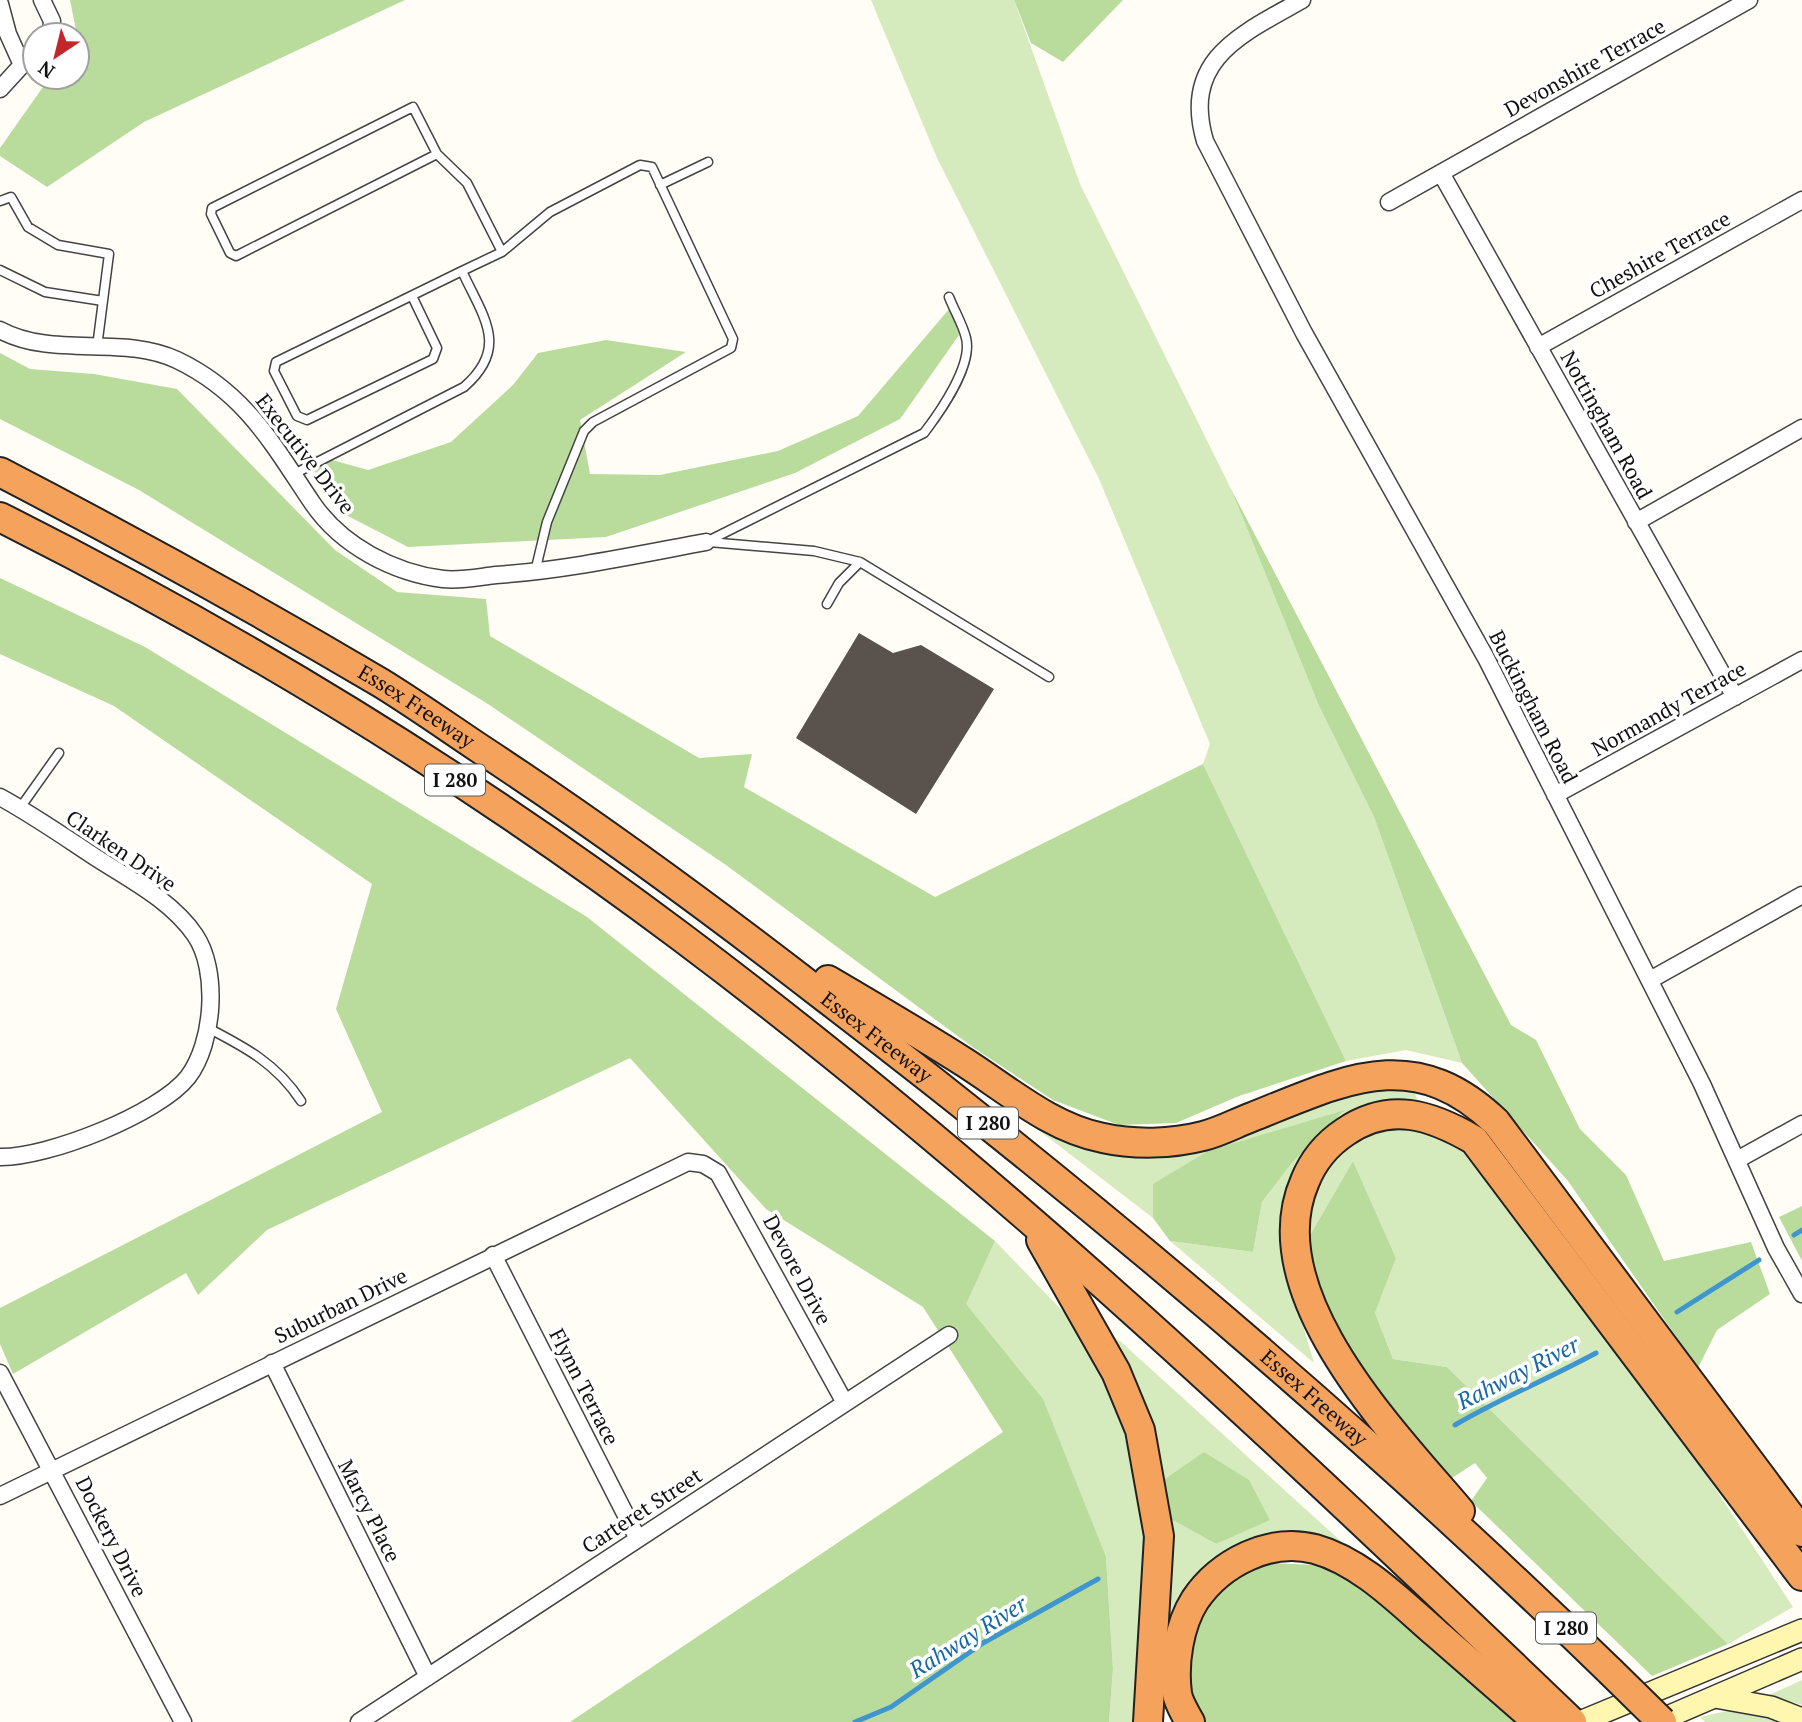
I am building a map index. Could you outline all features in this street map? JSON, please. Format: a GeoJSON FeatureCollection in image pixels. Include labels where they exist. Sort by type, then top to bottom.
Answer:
{"type":"FeatureCollection","features":[{"type":"Feature","properties":{"kind":"highway","name":"Essex Freeway"},"geometry":{"type":"LineString","coordinates":[[0,472],[89,518],[384,685],[539,788],[706,906],[974,1111],[1259,1352],[1522,1586],[1662,1722]]}},
{"type":"Feature","properties":{"kind":"highway","name":"Essex Freeway"},"geometry":{"type":"LineString","coordinates":[[0,517],[226,639],[357,718],[513,819],[677,934],[944,1146],[1031,1221],[1409,1564],[1537,1711],[1572,1722]]}},
{"type":"Feature","properties":{"kind":"highway"},"geometry":{"type":"LineString","coordinates":[[706,906],[965,1063],[1019,1100],[1079,1132],[1103,1138],[1167,1142],[1204,1136],[1312,1094],[1386,1074],[1414,1075],[1444,1083],[1473,1099],[1496,1122],[1802,1532]]}},
{"type":"Feature","properties":{"kind":"highway"},"geometry":{"type":"LineString","coordinates":[[1522,1586],[1365,1398],[1332,1347],[1308,1292],[1294,1242],[1298,1196],[1321,1153],[1344,1132],[1367,1120],[1409,1113],[1442,1122],[1474,1140],[1802,1576]]}},
{"type":"Feature","properties":{"kind":"highway"},"geometry":{"type":"LineString","coordinates":[[1031,1221],[1116,1372],[1140,1430],[1159,1536],[1148,1722]]}},
{"type":"Feature","properties":{"kind":"highway"},"geometry":{"type":"LineString","coordinates":[[1189,1722],[1176,1708],[1178,1649],[1184,1622],[1203,1588],[1232,1563],[1269,1549],[1292,1547],[1314,1549],[1352,1566],[1537,1711]]}},
{"type":"Feature","properties":{"kind":"main road"},"geometry":{"type":"LineString","coordinates":[[1580,1722],[1802,1630]]}},
{"type":"Feature","properties":{"kind":"main road"},"geometry":{"type":"LineString","coordinates":[[1656,1722],[1802,1659]]}},
{"type":"Feature","properties":{"kind":"main road"},"geometry":{"type":"LineString","coordinates":[[1715,1697],[1771,1707],[1802,1719]]}},
{"type":"Feature","properties":{"kind":"street"},"geometry":{"type":"LineString","coordinates":[[42,0],[52,21]]}},
{"type":"Feature","properties":{"kind":"street","name":"Buckingham Road"},"geometry":{"type":"LineString","coordinates":[[1302,0],[1245,32],[1217,55],[1204,79],[1199,105],[1200,124],[1209,149],[1304,333],[1486,658],[1650,980],[1737,1160],[1776,1248],[1802,1294]]}},
{"type":"Feature","properties":{"kind":"street","name":"Devonshire Terrace"},"geometry":{"type":"LineString","coordinates":[[1389,202],[1749,0]]}},
{"type":"Feature","properties":{"kind":"street"},"geometry":{"type":"LineString","coordinates":[[0,4],[8,34],[21,51]]}},
{"type":"Feature","properties":{"kind":"street"},"geometry":{"type":"LineString","coordinates":[[0,89],[21,67]]}},
{"type":"Feature","properties":{"kind":"street","name":"Nottingham Road"},"geometry":{"type":"LineString","coordinates":[[1441,173],[1735,697]]}},
{"type":"Feature","properties":{"kind":"street","name":"Cheshire Terrace"},"geometry":{"type":"LineString","coordinates":[[1538,347],[1802,200]]}},
{"type":"Feature","properties":{"kind":"street","name":"Executive Drive"},"geometry":{"type":"LineString","coordinates":[[0,330],[43,344],[144,352],[176,359],[248,410],[315,507],[336,529],[389,567],[444,579],[535,572],[706,542]]}},
{"type":"Feature","properties":{"kind":"street"},"geometry":{"type":"LineString","coordinates":[[1636,522],[1802,428]]}},
{"type":"Feature","properties":{"kind":"street","name":"Normandy Terrace"},"geometry":{"type":"LineString","coordinates":[[1555,795],[1802,660]]}},
{"type":"Feature","properties":{"kind":"street","name":"Clarken Drive"},"geometry":{"type":"LineString","coordinates":[[0,797],[164,902],[195,935],[210,968],[210,1007],[201,1052],[188,1077],[163,1098],[127,1119],[50,1151],[0,1157]]}},
{"type":"Feature","properties":{"kind":"street"},"geometry":{"type":"LineString","coordinates":[[1650,980],[1802,895]]}},
{"type":"Feature","properties":{"kind":"street"},"geometry":{"type":"LineString","coordinates":[[1737,1160],[1802,1125]]}},
{"type":"Feature","properties":{"kind":"street","name":"Suburban Drive"},"geometry":{"type":"LineString","coordinates":[[0,1496],[670,1168],[688,1162],[703,1164]]}},
{"type":"Feature","properties":{"kind":"street","name":"Devore Drive"},"geometry":{"type":"LineString","coordinates":[[703,1164],[719,1173],[734,1197],[845,1403]]}},
{"type":"Feature","properties":{"kind":"street","name":"Flynn Terrace"},"geometry":{"type":"LineString","coordinates":[[493,1255],[638,1539]]}},
{"type":"Feature","properties":{"kind":"street","name":"Carteret Street"},"geometry":{"type":"LineString","coordinates":[[359,1722],[949,1335]]}},
{"type":"Feature","properties":{"kind":"street","name":"Marcy Place"},"geometry":{"type":"LineString","coordinates":[[272,1363],[428,1677]]}},
{"type":"Feature","properties":{"kind":"street","name":"Dockery Drive"},"geometry":{"type":"LineString","coordinates":[[0,1373],[183,1722]]}},
{"type":"Feature","properties":{"kind":"lane"},"geometry":{"type":"LineString","coordinates":[[437,154],[236,256],[230,253],[211,214],[212,208],[414,107],[437,154],[467,183],[502,252]]}},
{"type":"Feature","properties":{"kind":"lane"},"geometry":{"type":"LineString","coordinates":[[660,185],[708,162]]}},
{"type":"Feature","properties":{"kind":"lane"},"geometry":{"type":"LineString","coordinates":[[412,296],[437,348],[433,359],[307,420],[297,416],[274,371],[276,362],[502,252],[550,212],[640,165],[652,167],[733,339],[731,348],[593,422],[584,431],[547,522],[535,572]]}},
{"type":"Feature","properties":{"kind":"lane"},"geometry":{"type":"LineString","coordinates":[[0,201],[11,197],[28,227],[58,245],[109,254],[97,347]]}},
{"type":"Feature","properties":{"kind":"lane"},"geometry":{"type":"LineString","coordinates":[[0,270],[45,292],[103,301]]}},
{"type":"Feature","properties":{"kind":"lane"},"geometry":{"type":"LineString","coordinates":[[294,474],[464,387],[482,372],[489,351],[490,330],[462,271]]}},
{"type":"Feature","properties":{"kind":"lane"},"geometry":{"type":"LineString","coordinates":[[706,542],[924,433],[945,405],[967,352],[967,338],[949,297]]}},
{"type":"Feature","properties":{"kind":"lane"},"geometry":{"type":"LineString","coordinates":[[706,542],[814,551],[860,562],[1049,677]]}},
{"type":"Feature","properties":{"kind":"lane"},"geometry":{"type":"LineString","coordinates":[[827,604],[839,583],[860,562]]}},
{"type":"Feature","properties":{"kind":"lane"},"geometry":{"type":"LineString","coordinates":[[20,808],[59,753]]}},
{"type":"Feature","properties":{"kind":"lane"},"geometry":{"type":"LineString","coordinates":[[206,1027],[267,1061],[287,1079],[301,1101]]}},
{"type":"Feature","properties":{"kind":"green space"},"geometry":{"type":"Polygon","coordinates":[[[70,0],[405,0],[144,122],[47,187],[0,156],[0,148],[40,91],[91,91],[91,21],[74,21],[70,0]]]}},
{"type":"Feature","properties":{"kind":"green space"},"geometry":{"type":"Polygon","coordinates":[[[871,0],[1014,0],[1080,184],[1231,489],[1319,706],[1374,817],[1462,1063],[1406,1050],[1346,1061],[1203,764],[1210,744],[1099,479],[937,158],[871,0]]]}},
{"type":"Feature","properties":{"kind":"green space"},"geometry":{"type":"Polygon","coordinates":[[[1014,0],[1123,0],[1063,62],[1031,43],[1014,0]]]}},
{"type":"Feature","properties":{"kind":"green space"},"geometry":{"type":"Polygon","coordinates":[[[950,308],[959,335],[900,419],[795,473],[606,537],[408,547],[346,515],[300,451],[368,470],[451,442],[513,385],[538,353],[606,340],[686,352],[580,420],[590,474],[660,475],[778,451],[858,416],[950,308]]]}},
{"type":"Feature","properties":{"kind":"green space"},"geometry":{"type":"Polygon","coordinates":[[[0,353],[30,369],[94,374],[177,389],[335,550],[397,592],[486,599],[490,636],[699,758],[752,754],[744,787],[935,897],[1203,764],[1346,1061],[1239,1096],[1176,1123],[1119,1125],[1053,1100],[974,1048],[726,865],[488,704],[139,490],[0,419],[0,353]]]}},
{"type":"Feature","properties":{"kind":"green space"},"geometry":{"type":"Polygon","coordinates":[[[1231,489],[1511,1025],[1536,1040],[1580,1129],[1626,1175],[1664,1261],[1751,1242],[1770,1294],[1717,1330],[1698,1368],[1568,1181],[1462,1063],[1374,817],[1319,706],[1231,489]]]}},
{"type":"Feature","properties":{"kind":"green space"},"geometry":{"type":"Polygon","coordinates":[[[0,578],[145,647],[587,917],[995,1241],[966,1304],[1043,1399],[1106,1557],[1113,1669],[1109,1722],[570,1722],[1003,1432],[923,1307],[766,1209],[630,1058],[267,1230],[198,1295],[186,1273],[13,1374],[0,1344],[0,1308],[382,1112],[336,1009],[372,884],[114,706],[0,654],[0,578]]]}},
{"type":"Feature","properties":{"kind":"green space"},"geometry":{"type":"Polygon","coordinates":[[[1413,1089],[1421,1108],[1364,1111],[1291,1193],[1281,1252],[1314,1363],[1170,1241],[1253,1252],[1262,1202],[1292,1163],[1344,1112],[1154,1184],[1153,1218],[1036,1128],[1149,1159],[1191,1150],[1368,1091],[1413,1089]]]}},
{"type":"Feature","properties":{"kind":"green space"},"geometry":{"type":"Polygon","coordinates":[[[1345,1110],[1292,1163],[1262,1202],[1253,1252],[1170,1241],[1153,1218],[1153,1184],[1208,1151],[1345,1110]]]}},
{"type":"Feature","properties":{"kind":"green space"},"geometry":{"type":"Polygon","coordinates":[[[1377,1130],[1411,1130],[1444,1136],[1481,1166],[1679,1433],[1793,1607],[1728,1644],[1447,1367],[1393,1359],[1375,1313],[1396,1258],[1353,1161],[1309,1237],[1309,1189],[1340,1150],[1377,1130]]]}},
{"type":"Feature","properties":{"kind":"green space"},"geometry":{"type":"Polygon","coordinates":[[[1353,1161],[1396,1258],[1375,1313],[1393,1359],[1447,1367],[1728,1644],[1652,1676],[1471,1501],[1487,1478],[1475,1463],[1452,1478],[1359,1378],[1311,1284],[1309,1237],[1353,1161]]]}},
{"type":"Feature","properties":{"kind":"green space"},"geometry":{"type":"Polygon","coordinates":[[[1802,1206],[1802,1261],[1779,1217],[1802,1206]]]}},
{"type":"Feature","properties":{"kind":"green space"},"geometry":{"type":"Polygon","coordinates":[[[995,1241],[1075,1324],[1123,1407],[1144,1500],[1143,1644],[1137,1722],[1109,1722],[1113,1669],[1106,1557],[965,1304],[995,1241]]]}},
{"type":"Feature","properties":{"kind":"green space"},"geometry":{"type":"Polygon","coordinates":[[[1105,1335],[1120,1341],[1344,1544],[1288,1534],[1203,1571],[1167,1622],[1169,1518],[1216,1544],[1270,1519],[1162,1481],[1105,1335]]]}},
{"type":"Feature","properties":{"kind":"green space"},"geometry":{"type":"Polygon","coordinates":[[[1204,1452],[1249,1480],[1270,1520],[1216,1544],[1169,1518],[1162,1481],[1204,1452]]]}},
{"type":"Feature","properties":{"kind":"green space"},"geometry":{"type":"Polygon","coordinates":[[[1268,1563],[1316,1565],[1360,1585],[1520,1722],[1201,1722],[1188,1683],[1198,1621],[1222,1586],[1268,1563]]]}},
{"type":"Feature","properties":{"kind":"green space"},"geometry":{"type":"Polygon","coordinates":[[[1802,1680],[1802,1705],[1769,1695],[1802,1680]]]}},
{"type":"Feature","properties":{"kind":"green space"},"geometry":{"type":"Polygon","coordinates":[[[1731,1710],[1785,1722],[1705,1722],[1700,1717],[1731,1710]]]}},
{"type":"Feature","properties":{"kind":"building"},"geometry":{"type":"Polygon","coordinates":[[[859,633],[893,653],[921,645],[994,689],[916,814],[796,738],[859,633]]]}},
{"type":"Feature","properties":{"kind":"waterway","name":"Rahway River"},"geometry":{"type":"LineString","coordinates":[[1794,1235],[1802,1230]]}},
{"type":"Feature","properties":{"kind":"waterway","name":"Rahway River"},"geometry":{"type":"LineString","coordinates":[[1677,1312],[1759,1260]]}},
{"type":"Feature","properties":{"kind":"waterway","name":"Rahway River"},"geometry":{"type":"LineString","coordinates":[[1455,1425],[1596,1353]]}},
{"type":"Feature","properties":{"kind":"waterway","name":"Rahway River"},"geometry":{"type":"LineString","coordinates":[[855,1722],[891,1707],[983,1643],[1098,1579]]}}]}
